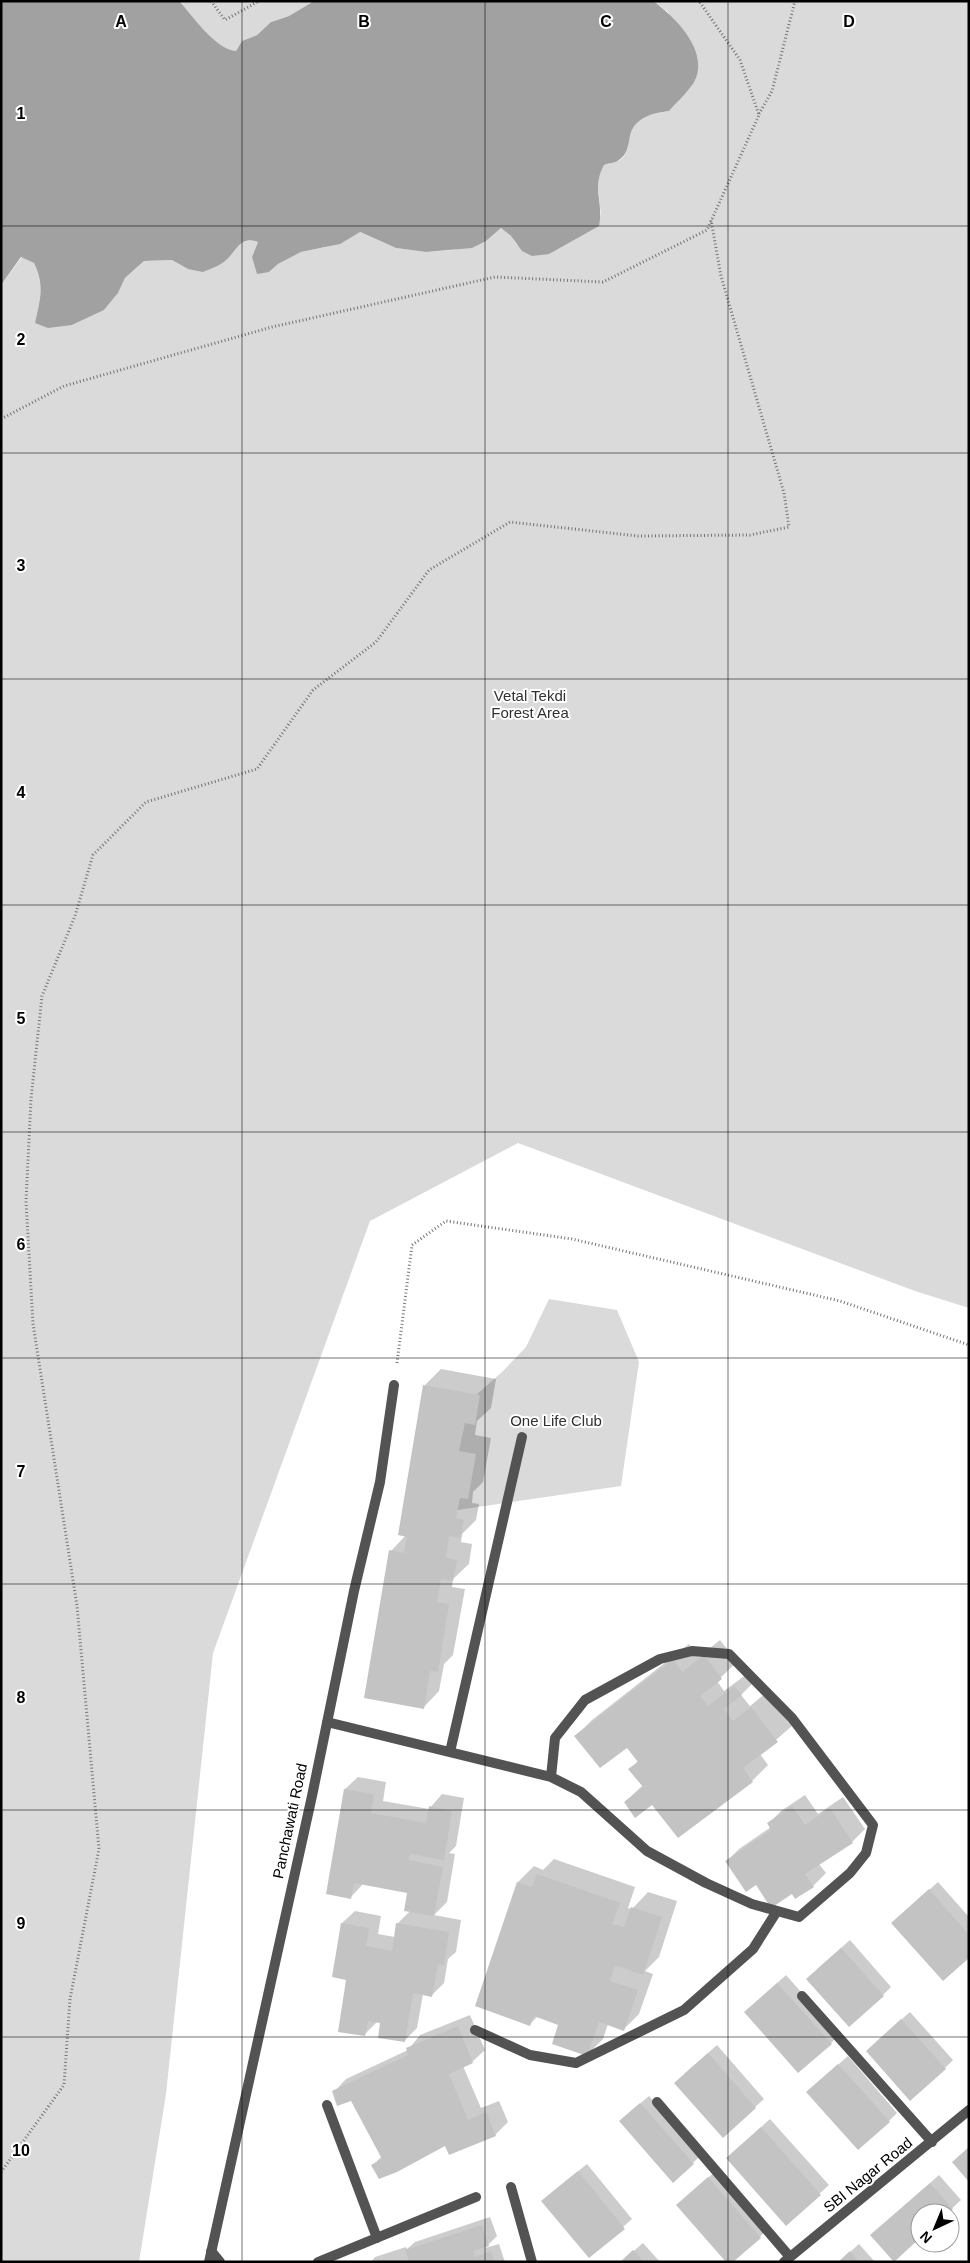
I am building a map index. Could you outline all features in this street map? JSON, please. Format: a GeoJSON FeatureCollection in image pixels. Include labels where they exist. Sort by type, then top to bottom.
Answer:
{"type":"FeatureCollection","features":[{"type":"Feature","properties":{"kind":"street","name":"Panchawati Road"},"geometry":{"type":"LineString","coordinates":[[210,2256],[354,1591],[380,1482],[394,1385]]}},
{"type":"Feature","properties":{"kind":"street"},"geometry":{"type":"LineString","coordinates":[[450,1752],[522,1437]]}},
{"type":"Feature","properties":{"kind":"street"},"geometry":{"type":"LineString","coordinates":[[327,1722],[551,1777],[581,1792],[647,1851],[706,1883],[752,1904],[799,1918],[850,1873],[866,1853],[873,1825],[792,1718],[729,1654],[692,1651],[660,1659],[585,1700],[555,1738],[551,1777]]}},
{"type":"Feature","properties":{"kind":"street"},"geometry":{"type":"LineString","coordinates":[[475,2030],[530,2055],[576,2063],[684,2010],[753,1948],[777,1911]]}},
{"type":"Feature","properties":{"kind":"street"},"geometry":{"type":"LineString","coordinates":[[802,1996],[932,2142]]}},
{"type":"Feature","properties":{"kind":"street"},"geometry":{"type":"LineString","coordinates":[[657,2102],[787,2259]]}},
{"type":"Feature","properties":{"kind":"street"},"geometry":{"type":"LineString","coordinates":[[327,2106],[377,2238]]}},
{"type":"Feature","properties":{"kind":"street","name":"SBI Nagar Road"},"geometry":{"type":"LineString","coordinates":[[787,2259],[969,2110]]}},
{"type":"Feature","properties":{"kind":"street"},"geometry":{"type":"LineString","coordinates":[[511,2187],[532,2262]]}},
{"type":"Feature","properties":{"kind":"street"},"geometry":{"type":"LineString","coordinates":[[318,2262],[476,2197]]}},
{"type":"Feature","properties":{"kind":"street"},"geometry":{"type":"LineString","coordinates":[[210,2256],[220,2262]]}},
{"type":"Feature","properties":{"kind":"path"},"geometry":{"type":"LineString","coordinates":[[211,1],[224,20],[259,1]]}},
{"type":"Feature","properties":{"kind":"path"},"geometry":{"type":"LineString","coordinates":[[699,1],[740,60],[759,115]]}},
{"type":"Feature","properties":{"kind":"path"},"geometry":{"type":"LineString","coordinates":[[1,419],[64,386],[291,323],[495,277],[603,282],[706,230],[772,91],[796,1]]}},
{"type":"Feature","properties":{"kind":"path"},"geometry":{"type":"LineString","coordinates":[[1,2172],[64,2085],[70,1999],[98,1849],[77,1606],[33,1324],[26,1201],[31,1099],[42,996],[75,916],[93,854],[146,802],[257,769],[313,690],[376,642],[429,570],[510,522],[638,536],[750,535],[789,527],[784,493],[721,276],[711,220]]}},
{"type":"Feature","properties":{"kind":"path"},"geometry":{"type":"LineString","coordinates":[[394,1385],[412,1245],[446,1221],[572,1239],[840,1301],[969,1345]]}},
{"type":"Feature","properties":{"kind":"green space"},"geometry":{"type":"Polygon","coordinates":[[[179,1],[314,1],[289,16],[271,22],[257,35],[242,41],[236,51],[228,49],[212,38],[179,1]]]}},
{"type":"Feature","properties":{"kind":"green space","name":"Vetal Tekdi Forest Area"},"geometry":{"type":"Polygon","coordinates":[[[653,1],[969,1],[969,1308],[915,1291],[518,1143],[370,1221],[213,1653],[166,2094],[139,2262],[1,2262],[1,285],[22,257],[34,263],[40,279],[40,300],[35,323],[72,325],[104,310],[118,293],[125,278],[144,261],[172,260],[188,269],[225,261],[240,243],[252,240],[258,242],[252,257],[269,272],[278,264],[301,252],[327,247],[359,232],[396,248],[426,252],[454,250],[486,241],[501,228],[511,236],[517,245],[549,254],[601,215],[597,178],[604,165],[623,158],[635,125],[650,115],[669,111],[696,79],[668,12],[653,1]]]}},
{"type":"Feature","properties":{"kind":"green space","name":"One Life Club"},"geometry":{"type":"Polygon","coordinates":[[[549,1299],[617,1310],[639,1362],[621,1486],[437,1513],[447,1421],[502,1372],[526,1347],[549,1299]]]}},
{"type":"Feature","properties":{"kind":"shaded area"},"geometry":{"type":"Polygon","coordinates":[[[1,1],[179,1],[212,38],[228,49],[236,51],[242,41],[257,35],[271,22],[289,16],[314,1],[653,1],[679,24],[693,44],[697,55],[698,67],[694,82],[669,111],[650,115],[635,125],[622,158],[604,165],[598,181],[599,226],[549,254],[532,256],[522,251],[511,236],[501,228],[486,241],[472,248],[426,252],[396,248],[360,232],[340,244],[301,252],[278,264],[269,272],[257,274],[252,257],[258,242],[252,240],[239,246],[223,263],[203,272],[188,269],[172,260],[144,261],[125,278],[118,293],[104,310],[72,325],[48,328],[35,323],[40,300],[40,279],[34,263],[21,257],[1,285],[1,1]]]}},
{"type":"Feature","properties":{"kind":"building"},"geometry":{"type":"Polygon","coordinates":[[[423,1385],[480,1395],[475,1425],[465,1423],[459,1451],[476,1454],[468,1499],[460,1498],[456,1518],[464,1520],[461,1538],[449,1536],[446,1558],[457,1560],[453,1581],[441,1579],[437,1602],[449,1604],[438,1672],[430,1671],[424,1709],[364,1698],[389,1550],[404,1553],[407,1537],[398,1535],[423,1385]]]}},
{"type":"Feature","properties":{"kind":"building"},"geometry":{"type":"Polygon","coordinates":[[[704,1655],[722,1679],[700,1696],[708,1706],[734,1686],[742,1695],[724,1709],[733,1721],[751,1707],[778,1742],[743,1768],[753,1782],[678,1838],[652,1805],[635,1818],[624,1802],[643,1787],[628,1769],[638,1762],[627,1748],[600,1768],[574,1736],[673,1659],[682,1672],[704,1655]]]}},
{"type":"Feature","properties":{"kind":"building"},"geometry":{"type":"Polygon","coordinates":[[[344,1789],[374,1794],[371,1813],[426,1823],[429,1806],[452,1811],[444,1860],[410,1854],[409,1860],[443,1867],[434,1916],[404,1911],[407,1893],[354,1883],[351,1899],[326,1894],[344,1789]]]}},
{"type":"Feature","properties":{"kind":"building"},"geometry":{"type":"Polygon","coordinates":[[[792,1806],[805,1825],[830,1808],[853,1843],[805,1874],[814,1887],[795,1899],[792,1894],[771,1908],[756,1885],[746,1892],[725,1861],[771,1830],[767,1823],[792,1806]]]}},
{"type":"Feature","properties":{"kind":"building"},"geometry":{"type":"Polygon","coordinates":[[[537,1874],[620,1903],[612,1924],[624,1927],[631,1907],[662,1917],[643,1975],[615,1965],[610,1981],[638,1990],[624,2031],[599,2022],[587,2056],[552,2044],[558,2025],[534,2016],[530,2026],[475,2006],[517,1882],[532,1887],[537,1874]]]}},
{"type":"Feature","properties":{"kind":"building"},"geometry":{"type":"Polygon","coordinates":[[[929,1889],[969,1935],[969,1958],[943,1981],[891,1923],[929,1889]]]}},
{"type":"Feature","properties":{"kind":"building"},"geometry":{"type":"Polygon","coordinates":[[[341,1923],[369,1928],[366,1946],[392,1951],[396,1923],[449,1932],[444,1965],[438,1964],[432,1997],[413,1993],[405,2042],[378,2038],[380,2023],[368,2021],[365,2036],[338,2032],[346,1980],[332,1977],[341,1923]]]}},
{"type":"Feature","properties":{"kind":"building"},"geometry":{"type":"Polygon","coordinates":[[[841,1948],[884,1996],[849,2027],[806,1979],[841,1948]]]}},
{"type":"Feature","properties":{"kind":"building"},"geometry":{"type":"Polygon","coordinates":[[[777,1983],[832,2044],[798,2073],[744,2012],[777,1983]]]}},
{"type":"Feature","properties":{"kind":"building"},"geometry":{"type":"Polygon","coordinates":[[[901,2019],[946,2069],[910,2101],[866,2051],[901,2019]]]}},
{"type":"Feature","properties":{"kind":"building"},"geometry":{"type":"Polygon","coordinates":[[[458,2026],[473,2063],[449,2074],[468,2120],[486,2112],[496,2136],[449,2155],[445,2146],[397,2172],[379,2179],[371,2165],[382,2159],[351,2101],[337,2106],[332,2091],[408,2055],[406,2048],[458,2026]]]}},
{"type":"Feature","properties":{"kind":"building"},"geometry":{"type":"Polygon","coordinates":[[[708,2053],[756,2108],[723,2138],[674,2083],[708,2053]]]}},
{"type":"Feature","properties":{"kind":"building"},"geometry":{"type":"Polygon","coordinates":[[[838,2064],[890,2122],[858,2150],[806,2092],[838,2064]]]}},
{"type":"Feature","properties":{"kind":"building"},"geometry":{"type":"Polygon","coordinates":[[[640,2103],[694,2164],[673,2183],[619,2121],[640,2103]]]}},
{"type":"Feature","properties":{"kind":"building"},"geometry":{"type":"Polygon","coordinates":[[[761,2127],[821,2195],[786,2226],[726,2158],[761,2127]]]}},
{"type":"Feature","properties":{"kind":"building"},"geometry":{"type":"Polygon","coordinates":[[[969,2147],[969,2182],[952,2162],[969,2147]]]}},
{"type":"Feature","properties":{"kind":"building"},"geometry":{"type":"Polygon","coordinates":[[[578,2171],[625,2229],[589,2258],[541,2201],[578,2171]]]}},
{"type":"Feature","properties":{"kind":"building"},"geometry":{"type":"Polygon","coordinates":[[[708,2177],[761,2238],[733,2262],[726,2262],[676,2205],[708,2177]]]}},
{"type":"Feature","properties":{"kind":"building"},"geometry":{"type":"Polygon","coordinates":[[[930,2183],[948,2203],[910,2203],[910,2247],[894,2262],[870,2235],[930,2183]]]}},
{"type":"Feature","properties":{"kind":"building"},"geometry":{"type":"Polygon","coordinates":[[[482,2225],[489,2246],[473,2251],[475,2257],[491,2251],[494,2262],[409,2262],[405,2250],[482,2225]]]}},
{"type":"Feature","properties":{"kind":"building"},"geometry":{"type":"Polygon","coordinates":[[[633,2250],[644,2262],[620,2262],[633,2250]]]}},
{"type":"Feature","properties":{"kind":"building"},"geometry":{"type":"Polygon","coordinates":[[[850,2251],[859,2262],[838,2262],[850,2251]]]}}]}
